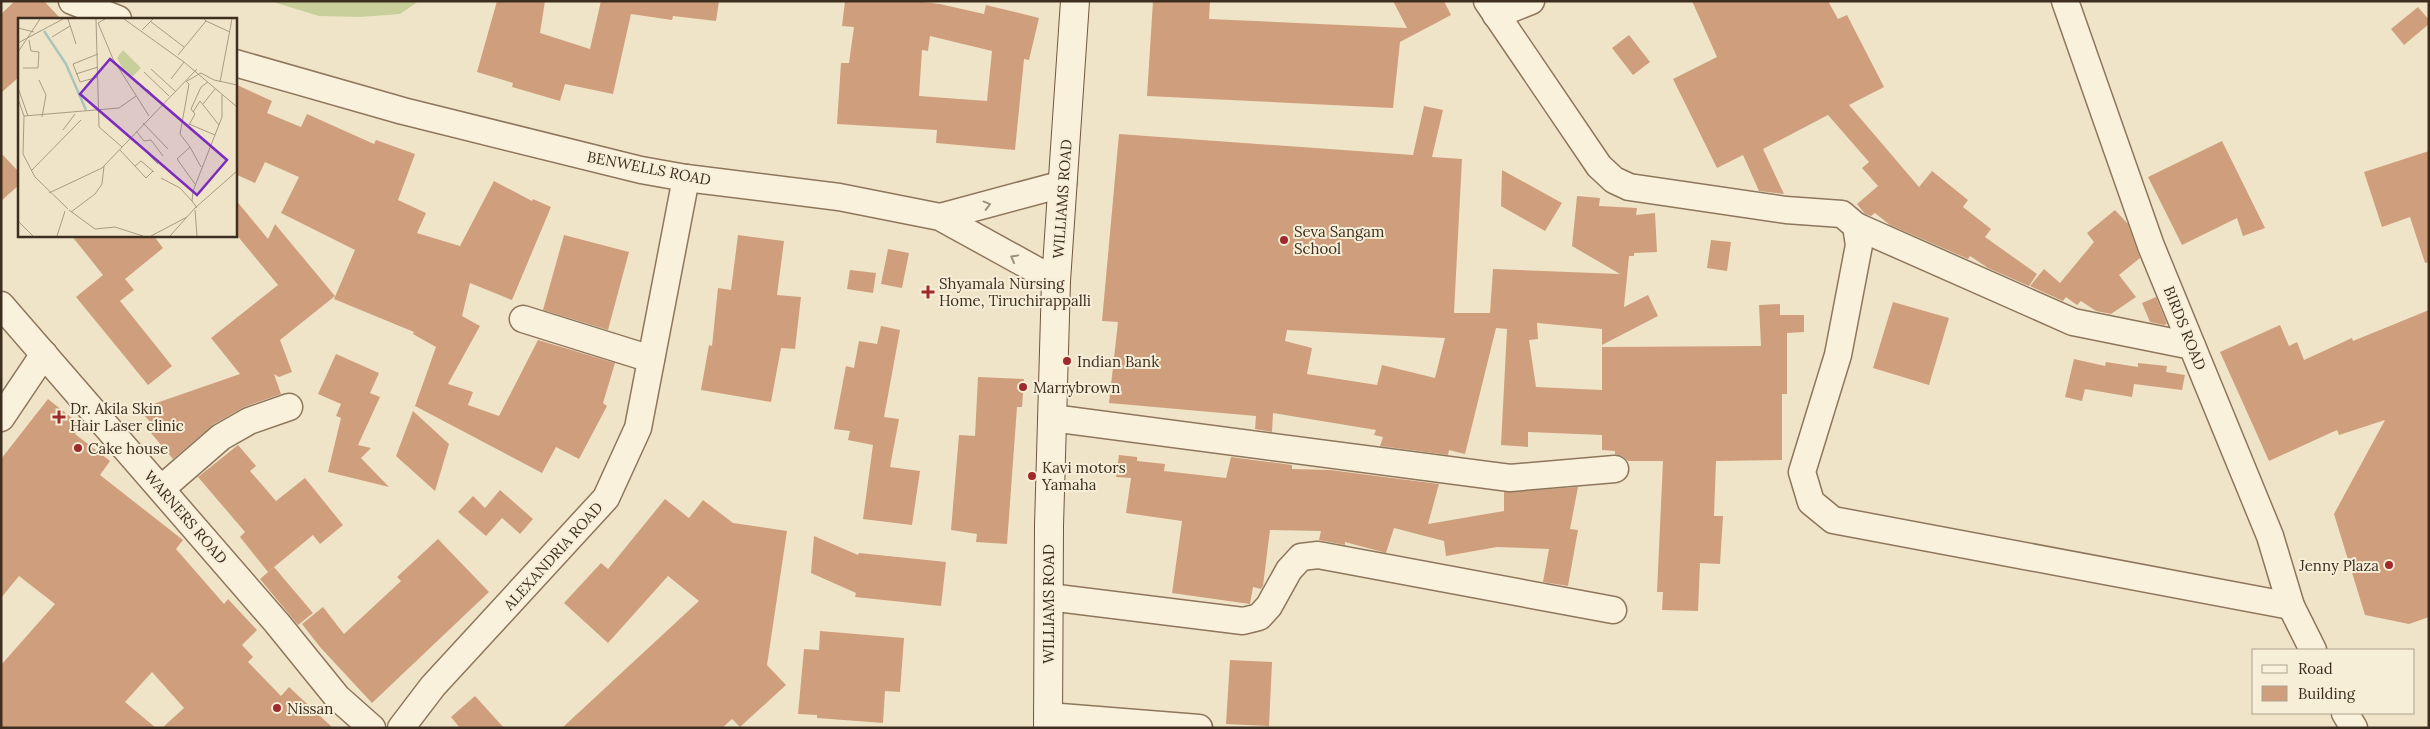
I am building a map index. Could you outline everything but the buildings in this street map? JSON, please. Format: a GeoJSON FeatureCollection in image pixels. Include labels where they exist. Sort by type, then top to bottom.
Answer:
{"type":"FeatureCollection","features":[{"type":"Feature","properties":{"kind":"street"},"geometry":{"type":"LineString","coordinates":[[72,1],[115,18]]}},
{"type":"Feature","properties":{"kind":"street"},"geometry":{"type":"LineString","coordinates":[[1070,1],[1075,1]]}},
{"type":"Feature","properties":{"kind":"street","name":"WILLIAMS ROAD"},"geometry":{"type":"LineString","coordinates":[[1048,722],[1052,418],[1056,282],[1075,1]]}},
{"type":"Feature","properties":{"kind":"street"},"geometry":{"type":"LineString","coordinates":[[1531,1],[1492,8],[1599,166],[1614,180],[1629,187],[1698,198],[1842,214],[1856,226],[2073,322],[2192,346]]}},
{"type":"Feature","properties":{"kind":"street","name":"BIRDS ROAD"},"geometry":{"type":"LineString","coordinates":[[2065,1],[2152,246],[2270,536],[2291,606],[2312,649]]}},
{"type":"Feature","properties":{"kind":"street","name":"BENWELLS ROAD"},"geometry":{"type":"LineString","coordinates":[[236,63],[403,111],[631,167],[686,178],[839,197],[940,217],[1056,282]]}},
{"type":"Feature","properties":{"kind":"street","name":"ALEXANDRIA ROAD"},"geometry":{"type":"LineString","coordinates":[[401,728],[433,686],[606,498],[638,428],[686,178]]}},
{"type":"Feature","properties":{"kind":"street"},"geometry":{"type":"LineString","coordinates":[[940,217],[1063,184]]}},
{"type":"Feature","properties":{"kind":"street"},"geometry":{"type":"LineString","coordinates":[[1856,226],[1860,245],[1838,355],[1802,472],[1811,502],[1833,520],[2291,606]]}},
{"type":"Feature","properties":{"kind":"street","name":"WARNERS ROAD"},"geometry":{"type":"LineString","coordinates":[[1,305],[277,623],[337,698],[372,728]]}},
{"type":"Feature","properties":{"kind":"street"},"geometry":{"type":"LineString","coordinates":[[523,320],[651,359]]}},
{"type":"Feature","properties":{"kind":"street"},"geometry":{"type":"LineString","coordinates":[[1,418],[44,354]]}},
{"type":"Feature","properties":{"kind":"street"},"geometry":{"type":"LineString","coordinates":[[161,489],[222,437],[249,421],[289,407]]}},
{"type":"Feature","properties":{"kind":"street"},"geometry":{"type":"LineString","coordinates":[[1052,418],[1510,478],[1615,469]]}},
{"type":"Feature","properties":{"kind":"street"},"geometry":{"type":"LineString","coordinates":[[1049,597],[1244,621],[1259,617],[1269,606],[1289,570],[1301,557],[1318,554],[1614,610]]}},
{"type":"Feature","properties":{"kind":"street"},"geometry":{"type":"LineString","coordinates":[[2346,714],[2354,728]]}},
{"type":"Feature","properties":{"kind":"street"},"geometry":{"type":"LineString","coordinates":[[1048,722],[1199,728]]}},
{"type":"Feature","properties":{"kind":"green space"},"geometry":{"type":"Polygon","coordinates":[[[270,1],[419,1],[400,14],[360,17],[319,16],[270,1]]]}},
{"type":"Feature","properties":{"kind":"place","name":"Seva Sangam School"},"geometry":{"type":"Point","coordinates":[1284,240]}},
{"type":"Feature","properties":{"kind":"place","name":"Shyamala Nursing Home, Tiruchirappalli"},"geometry":{"type":"Point","coordinates":[928,292]}},
{"type":"Feature","properties":{"kind":"place","name":"Indian Bank"},"geometry":{"type":"Point","coordinates":[1067,361]}},
{"type":"Feature","properties":{"kind":"place","name":"Marrybrown"},"geometry":{"type":"Point","coordinates":[1023,387]}},
{"type":"Feature","properties":{"kind":"place","name":"Dr. Akila Skin Hair Laser clinic"},"geometry":{"type":"Point","coordinates":[59,417]}},
{"type":"Feature","properties":{"kind":"place","name":"Cake house"},"geometry":{"type":"Point","coordinates":[78,448]}},
{"type":"Feature","properties":{"kind":"place","name":"Kavi motors Yamaha"},"geometry":{"type":"Point","coordinates":[1032,476]}},
{"type":"Feature","properties":{"kind":"place","name":"Jenny Plaza"},"geometry":{"type":"Point","coordinates":[2389,565]}},
{"type":"Feature","properties":{"kind":"place","name":"Nissan"},"geometry":{"type":"Point","coordinates":[277,708]}}]}
